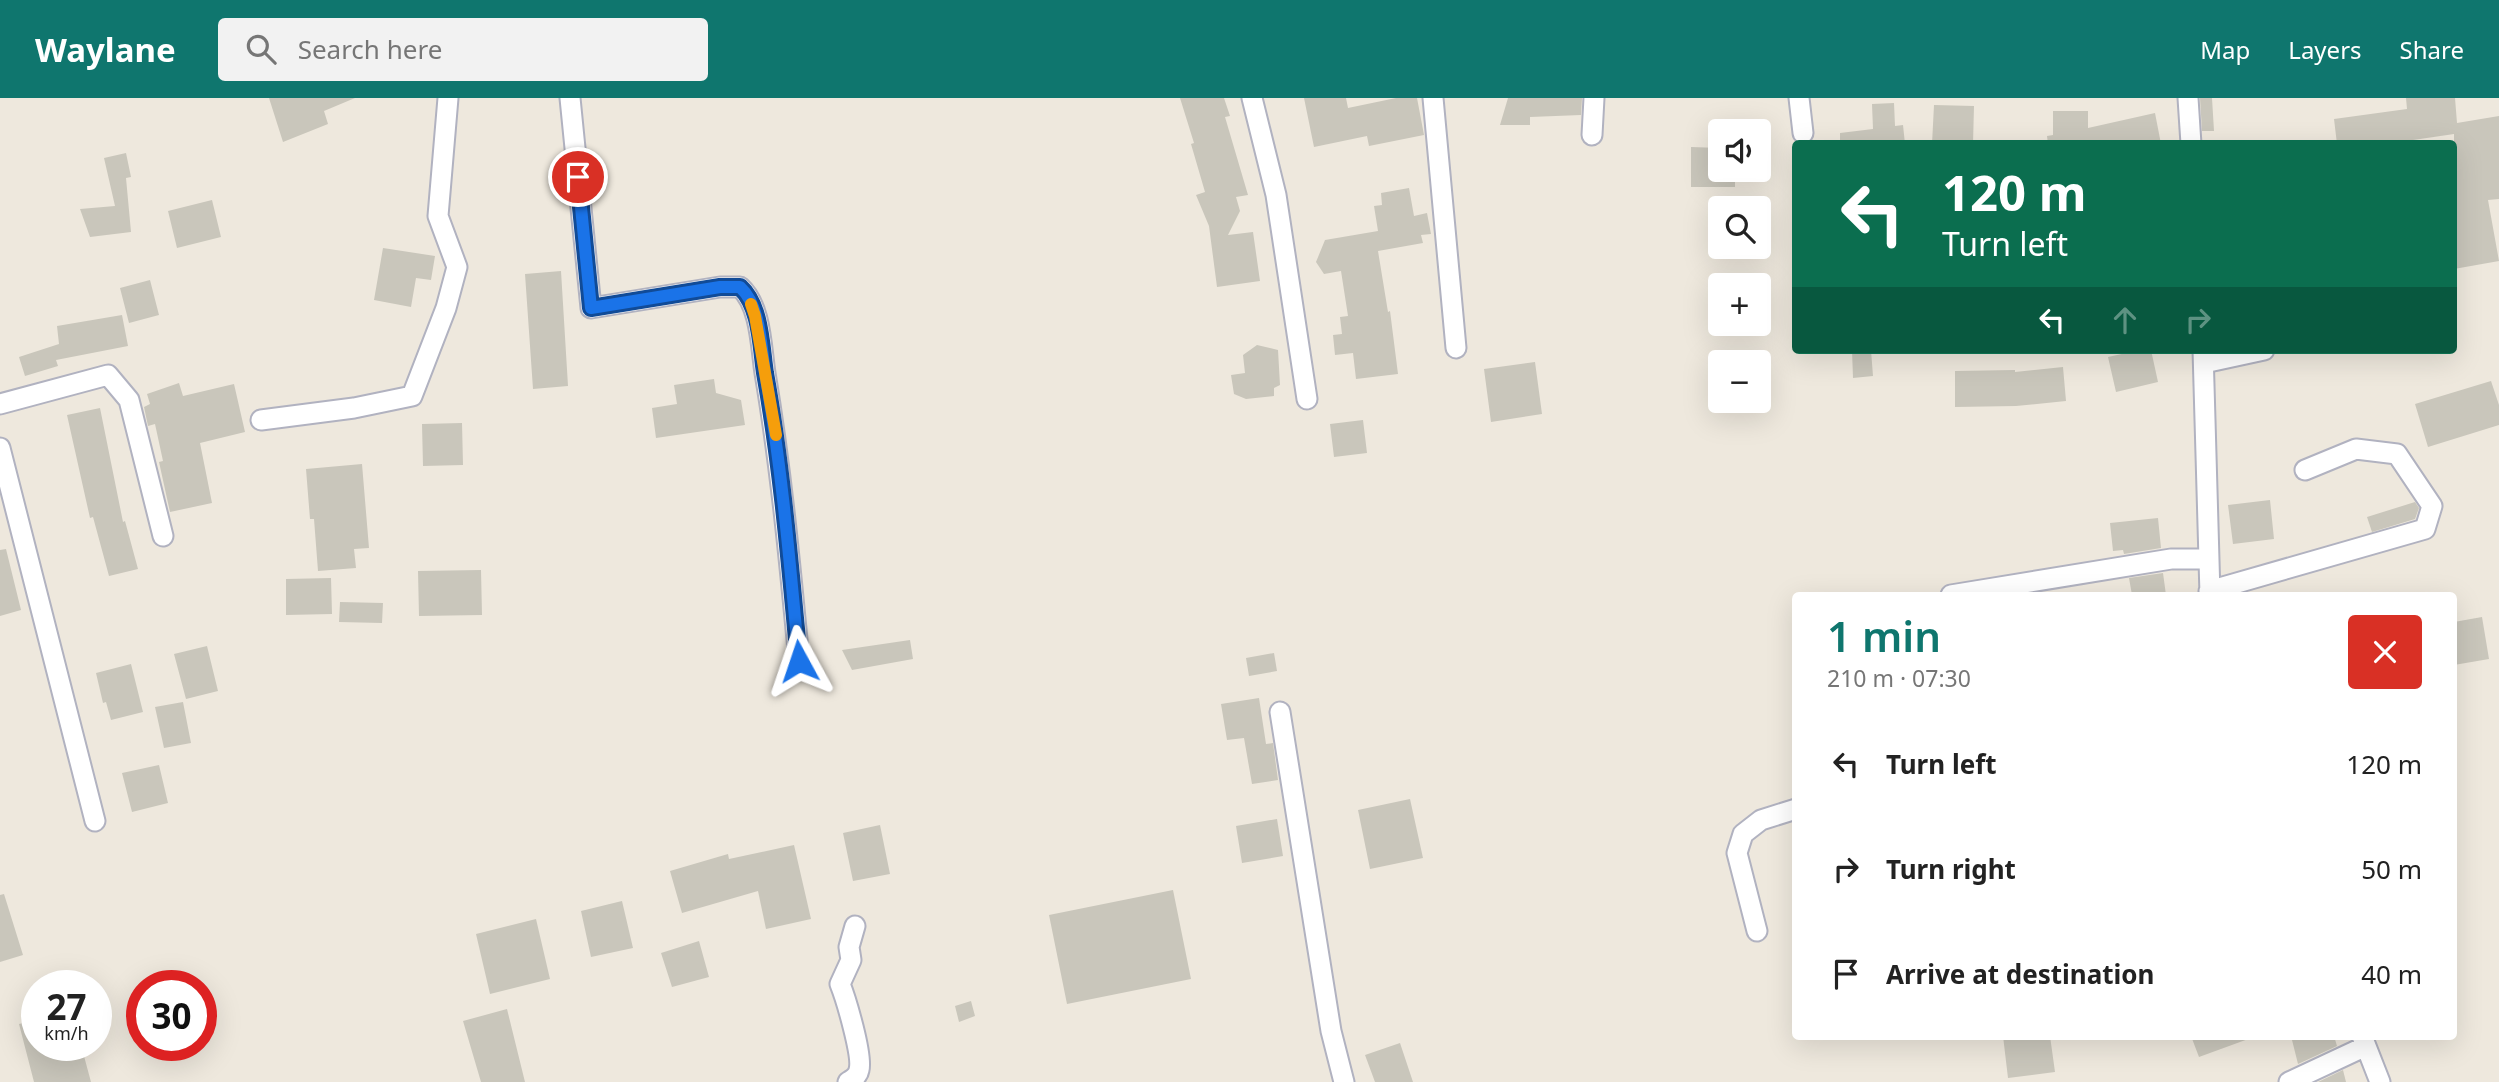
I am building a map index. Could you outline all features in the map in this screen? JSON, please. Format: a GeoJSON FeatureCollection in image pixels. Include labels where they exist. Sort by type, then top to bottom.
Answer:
{"type":"FeatureCollection","features":[{"type":"Feature","properties":{"kind":"street"},"geometry":{"type":"LineString","coordinates":[[261,420],[354,408],[412,396],[446,308],[457,267],[438,216],[448,98]]}},
{"type":"Feature","properties":{"kind":"street"},"geometry":{"type":"LineString","coordinates":[[570,98],[591,308],[720,287],[740,287],[747,293],[755,316],[778,447],[799,661]]}},
{"type":"Feature","properties":{"kind":"street"},"geometry":{"type":"LineString","coordinates":[[1252,98],[1276,195],[1307,399]]}},
{"type":"Feature","properties":{"kind":"street"},"geometry":{"type":"LineString","coordinates":[[1433,98],[1456,348]]}},
{"type":"Feature","properties":{"kind":"street"},"geometry":{"type":"LineString","coordinates":[[1592,135],[1594,98]]}},
{"type":"Feature","properties":{"kind":"street"},"geometry":{"type":"LineString","coordinates":[[1799,98],[1803,133]]}},
{"type":"Feature","properties":{"kind":"street"},"geometry":{"type":"LineString","coordinates":[[2188,98],[2191,140]]}},
{"type":"Feature","properties":{"kind":"street"},"geometry":{"type":"LineString","coordinates":[[2210,592],[2203,356],[2223,354]]}},
{"type":"Feature","properties":{"kind":"street"},"geometry":{"type":"LineString","coordinates":[[0,404],[108,375],[129,400],[163,536]]}},
{"type":"Feature","properties":{"kind":"street"},"geometry":{"type":"LineString","coordinates":[[0,447],[95,821]]}},
{"type":"Feature","properties":{"kind":"street"},"geometry":{"type":"LineString","coordinates":[[2213,592],[2425,529],[2432,506],[2396,454],[2356,449],[2305,470]]}},
{"type":"Feature","properties":{"kind":"street"},"geometry":{"type":"LineString","coordinates":[[1969,592],[2171,559],[2208,559]]}},
{"type":"Feature","properties":{"kind":"street"},"geometry":{"type":"LineString","coordinates":[[1280,712],[1331,1031],[1344,1082]]}},
{"type":"Feature","properties":{"kind":"street"},"geometry":{"type":"LineString","coordinates":[[1756,931],[1737,853],[1743,834],[1761,820],[1792,810]]}},
{"type":"Feature","properties":{"kind":"street"},"geometry":{"type":"LineString","coordinates":[[848,1082],[859,1073],[860,1067],[848,1004],[840,984],[851,960],[849,947],[855,926]]}},
{"type":"Feature","properties":{"kind":"street"},"geometry":{"type":"LineString","coordinates":[[2289,1082],[2364,1041],[2380,1082]]}},
{"type":"Feature","properties":{"kind":"building"},"geometry":{"type":"Polygon","coordinates":[[[269,98],[355,98],[324,111],[328,124],[283,142],[269,98]]]}},
{"type":"Feature","properties":{"kind":"building"},"geometry":{"type":"Polygon","coordinates":[[[1180,98],[1224,98],[1230,116],[1225,117],[1248,195],[1236,197],[1240,211],[1228,235],[1253,232],[1260,281],[1217,287],[1209,226],[1196,195],[1205,192],[1180,98]]]}},
{"type":"Feature","properties":{"kind":"building"},"geometry":{"type":"Polygon","coordinates":[[[1304,98],[1346,98],[1348,108],[1396,98],[1417,98],[1424,135],[1369,146],[1367,136],[1314,147],[1304,98]]]}},
{"type":"Feature","properties":{"kind":"building"},"geometry":{"type":"Polygon","coordinates":[[[1508,98],[1582,98],[1581,115],[1530,117],[1530,125],[1500,125],[1508,98]]]}},
{"type":"Feature","properties":{"kind":"building"},"geometry":{"type":"Polygon","coordinates":[[[2200,98],[2212,98],[2214,131],[2202,131],[2200,98]]]}},
{"type":"Feature","properties":{"kind":"building"},"geometry":{"type":"Polygon","coordinates":[[[2406,98],[2455,98],[2457,123],[2499,116],[2499,199],[2488,200],[2499,261],[2457,268],[2457,140],[2454,140],[2454,134],[2413,140],[2337,140],[2334,119],[2407,109],[2406,98]]]}},
{"type":"Feature","properties":{"kind":"building"},"geometry":{"type":"Polygon","coordinates":[[[1894,103],[1895,126],[1903,125],[1905,140],[1840,140],[1840,133],[1873,129],[1872,104],[1894,103]]]}},
{"type":"Feature","properties":{"kind":"building"},"geometry":{"type":"Polygon","coordinates":[[[1934,105],[1974,106],[1973,140],[1932,140],[1934,105]]]}},
{"type":"Feature","properties":{"kind":"building"},"geometry":{"type":"Polygon","coordinates":[[[2053,111],[2088,111],[2088,128],[2155,113],[2160,140],[2048,140],[2047,136],[2053,135],[2053,111]]]}},
{"type":"Feature","properties":{"kind":"building"},"geometry":{"type":"Polygon","coordinates":[[[1691,147],[1708,148],[1708,182],[1735,182],[1735,187],[1691,187],[1691,147]]]}},
{"type":"Feature","properties":{"kind":"building"},"geometry":{"type":"Polygon","coordinates":[[[126,153],[131,177],[126,178],[131,232],[90,237],[80,209],[115,206],[104,158],[126,153]]]}},
{"type":"Feature","properties":{"kind":"building"},"geometry":{"type":"Polygon","coordinates":[[[1409,188],[1414,216],[1427,213],[1431,234],[1421,235],[1423,243],[1378,251],[1388,312],[1390,311],[1398,374],[1356,379],[1353,353],[1335,355],[1333,335],[1342,334],[1340,317],[1348,316],[1341,271],[1324,274],[1316,262],[1325,240],[1378,231],[1374,206],[1382,205],[1381,193],[1409,188]]]}},
{"type":"Feature","properties":{"kind":"building"},"geometry":{"type":"Polygon","coordinates":[[[212,200],[221,237],[177,248],[168,211],[212,200]]]}},
{"type":"Feature","properties":{"kind":"building"},"geometry":{"type":"Polygon","coordinates":[[[383,248],[435,256],[431,280],[416,278],[411,307],[374,300],[383,248]]]}},
{"type":"Feature","properties":{"kind":"building"},"geometry":{"type":"Polygon","coordinates":[[[561,271],[568,386],[533,389],[525,274],[561,271]]]}},
{"type":"Feature","properties":{"kind":"building"},"geometry":{"type":"Polygon","coordinates":[[[150,280],[159,315],[129,323],[120,288],[150,280]]]}},
{"type":"Feature","properties":{"kind":"building"},"geometry":{"type":"Polygon","coordinates":[[[122,315],[128,346],[56,360],[58,366],[25,376],[19,357],[59,344],[57,326],[122,315]]]}},
{"type":"Feature","properties":{"kind":"building"},"geometry":{"type":"Polygon","coordinates":[[[1257,345],[1278,350],[1280,385],[1274,388],[1274,396],[1246,399],[1234,394],[1231,375],[1245,373],[1243,355],[1257,345]]]}},
{"type":"Feature","properties":{"kind":"building"},"geometry":{"type":"Polygon","coordinates":[[[1852,354],[1871,354],[1873,376],[1853,378],[1852,354]]]}},
{"type":"Feature","properties":{"kind":"building"},"geometry":{"type":"Polygon","coordinates":[[[2152,354],[2158,382],[2116,392],[2108,357],[2152,354]]]}},
{"type":"Feature","properties":{"kind":"building"},"geometry":{"type":"Polygon","coordinates":[[[1535,362],[1542,414],[1491,422],[1484,369],[1535,362]]]}},
{"type":"Feature","properties":{"kind":"building"},"geometry":{"type":"Polygon","coordinates":[[[2063,367],[2066,401],[2016,406],[1955,407],[1955,371],[2015,372],[2063,367]]]}},
{"type":"Feature","properties":{"kind":"building"},"geometry":{"type":"Polygon","coordinates":[[[714,379],[716,393],[741,400],[745,425],[656,438],[652,408],[677,404],[674,385],[714,379]]]}},
{"type":"Feature","properties":{"kind":"building"},"geometry":{"type":"Polygon","coordinates":[[[2491,381],[2499,405],[2499,425],[2428,447],[2415,404],[2491,381]]]}},
{"type":"Feature","properties":{"kind":"building"},"geometry":{"type":"Polygon","coordinates":[[[179,383],[183,396],[234,384],[245,432],[200,443],[212,503],[170,512],[159,462],[163,461],[155,424],[148,426],[144,407],[150,404],[147,394],[179,383]]]}},
{"type":"Feature","properties":{"kind":"building"},"geometry":{"type":"Polygon","coordinates":[[[100,408],[123,522],[125,521],[138,569],[109,576],[93,517],[90,518],[67,415],[100,408]]]}},
{"type":"Feature","properties":{"kind":"building"},"geometry":{"type":"Polygon","coordinates":[[[1363,420],[1367,453],[1334,457],[1330,424],[1363,420]]]}},
{"type":"Feature","properties":{"kind":"building"},"geometry":{"type":"Polygon","coordinates":[[[462,423],[463,465],[423,466],[422,424],[462,423]]]}},
{"type":"Feature","properties":{"kind":"building"},"geometry":{"type":"Polygon","coordinates":[[[362,464],[369,548],[354,549],[356,568],[318,571],[314,519],[310,519],[306,469],[362,464]]]}},
{"type":"Feature","properties":{"kind":"building"},"geometry":{"type":"Polygon","coordinates":[[[2270,500],[2274,539],[2233,544],[2228,505],[2270,500]]]}},
{"type":"Feature","properties":{"kind":"building"},"geometry":{"type":"Polygon","coordinates":[[[2415,502],[2419,508],[2415,519],[2372,532],[2367,517],[2415,502]]]}},
{"type":"Feature","properties":{"kind":"building"},"geometry":{"type":"Polygon","coordinates":[[[2158,518],[2161,548],[2124,554],[2123,550],[2113,551],[2110,523],[2158,518]]]}},
{"type":"Feature","properties":{"kind":"building"},"geometry":{"type":"Polygon","coordinates":[[[6,549],[21,610],[0,616],[0,550],[6,549]]]}},
{"type":"Feature","properties":{"kind":"building"},"geometry":{"type":"Polygon","coordinates":[[[481,570],[482,615],[419,616],[418,571],[481,570]]]}},
{"type":"Feature","properties":{"kind":"building"},"geometry":{"type":"Polygon","coordinates":[[[2163,573],[2166,592],[2131,592],[2129,578],[2163,573]]]}},
{"type":"Feature","properties":{"kind":"building"},"geometry":{"type":"Polygon","coordinates":[[[331,578],[332,614],[286,615],[286,579],[331,578]]]}},
{"type":"Feature","properties":{"kind":"building"},"geometry":{"type":"Polygon","coordinates":[[[340,602],[383,603],[382,623],[339,622],[340,602]]]}},
{"type":"Feature","properties":{"kind":"building"},"geometry":{"type":"Polygon","coordinates":[[[2482,617],[2489,659],[2457,664],[2457,621],[2482,617]]]}},
{"type":"Feature","properties":{"kind":"building"},"geometry":{"type":"Polygon","coordinates":[[[910,640],[913,659],[852,670],[842,650],[910,640]]]}},
{"type":"Feature","properties":{"kind":"building"},"geometry":{"type":"Polygon","coordinates":[[[207,646],[218,691],[186,699],[174,654],[207,646]]]}},
{"type":"Feature","properties":{"kind":"building"},"geometry":{"type":"Polygon","coordinates":[[[1274,653],[1277,671],[1249,676],[1246,658],[1274,653]]]}},
{"type":"Feature","properties":{"kind":"building"},"geometry":{"type":"Polygon","coordinates":[[[131,664],[143,712],[111,720],[106,702],[103,703],[96,673],[131,664]]]}},
{"type":"Feature","properties":{"kind":"building"},"geometry":{"type":"Polygon","coordinates":[[[1259,698],[1266,744],[1273,743],[1278,780],[1252,784],[1244,738],[1227,740],[1221,704],[1259,698]]]}},
{"type":"Feature","properties":{"kind":"building"},"geometry":{"type":"Polygon","coordinates":[[[183,702],[191,743],[164,748],[155,707],[183,702]]]}},
{"type":"Feature","properties":{"kind":"building"},"geometry":{"type":"Polygon","coordinates":[[[159,765],[168,803],[132,812],[122,773],[159,765]]]}},
{"type":"Feature","properties":{"kind":"building"},"geometry":{"type":"Polygon","coordinates":[[[1410,799],[1423,858],[1370,869],[1358,810],[1410,799]]]}},
{"type":"Feature","properties":{"kind":"building"},"geometry":{"type":"Polygon","coordinates":[[[1277,819],[1283,856],[1242,863],[1236,826],[1277,819]]]}},
{"type":"Feature","properties":{"kind":"building"},"geometry":{"type":"Polygon","coordinates":[[[880,825],[890,874],[853,881],[843,833],[880,825]]]}},
{"type":"Feature","properties":{"kind":"building"},"geometry":{"type":"Polygon","coordinates":[[[794,845],[811,919],[766,929],[758,891],[682,913],[670,871],[728,854],[729,859],[794,845]]]}},
{"type":"Feature","properties":{"kind":"building"},"geometry":{"type":"Polygon","coordinates":[[[1173,890],[1191,979],[1067,1004],[1049,915],[1173,890]]]}},
{"type":"Feature","properties":{"kind":"building"},"geometry":{"type":"Polygon","coordinates":[[[4,894],[23,955],[0,962],[0,895],[4,894]]]}},
{"type":"Feature","properties":{"kind":"building"},"geometry":{"type":"Polygon","coordinates":[[[622,901],[633,948],[591,957],[581,911],[622,901]]]}},
{"type":"Feature","properties":{"kind":"building"},"geometry":{"type":"Polygon","coordinates":[[[536,919],[550,979],[490,994],[476,934],[536,919]]]}},
{"type":"Feature","properties":{"kind":"building"},"geometry":{"type":"Polygon","coordinates":[[[699,941],[709,977],[672,987],[661,953],[699,941]]]}},
{"type":"Feature","properties":{"kind":"building"},"geometry":{"type":"Polygon","coordinates":[[[971,1001],[975,1016],[959,1022],[955,1006],[971,1001]]]}},
{"type":"Feature","properties":{"kind":"building"},"geometry":{"type":"Polygon","coordinates":[[[507,1009],[525,1082],[481,1082],[463,1021],[507,1009]]]}},
{"type":"Feature","properties":{"kind":"building"},"geometry":{"type":"Polygon","coordinates":[[[2003,1040],[2051,1040],[2055,1072],[2008,1078],[2003,1040]]]}},
{"type":"Feature","properties":{"kind":"building"},"geometry":{"type":"Polygon","coordinates":[[[2193,1040],[2246,1040],[2199,1057],[2193,1040]]]}},
{"type":"Feature","properties":{"kind":"building"},"geometry":{"type":"Polygon","coordinates":[[[2292,1040],[2335,1040],[2337,1046],[2298,1064],[2292,1040]]]}},
{"type":"Feature","properties":{"kind":"building"},"geometry":{"type":"Polygon","coordinates":[[[1400,1043],[1413,1082],[1375,1082],[1365,1055],[1400,1043]]]}},
{"type":"Feature","properties":{"kind":"building"},"geometry":{"type":"Polygon","coordinates":[[[29,1061],[85,1061],[91,1082],[34,1082],[29,1061]]]}},
{"type":"Feature","properties":{"kind":"building"},"geometry":{"type":"Polygon","coordinates":[[[2343,1070],[2346,1082],[2318,1082],[2343,1070]]]}},
{"type":"Feature","properties":{"kind":"slow traffic"},"geometry":{"type":"LineString","coordinates":[[751,304],[776,435]]}},
{"type":"Feature","properties":{"kind":"route"},"geometry":{"type":"LineString","coordinates":[[578,177],[591,308],[729,286],[740,287],[747,293],[755,316],[778,447],[799,661]]}}]}
